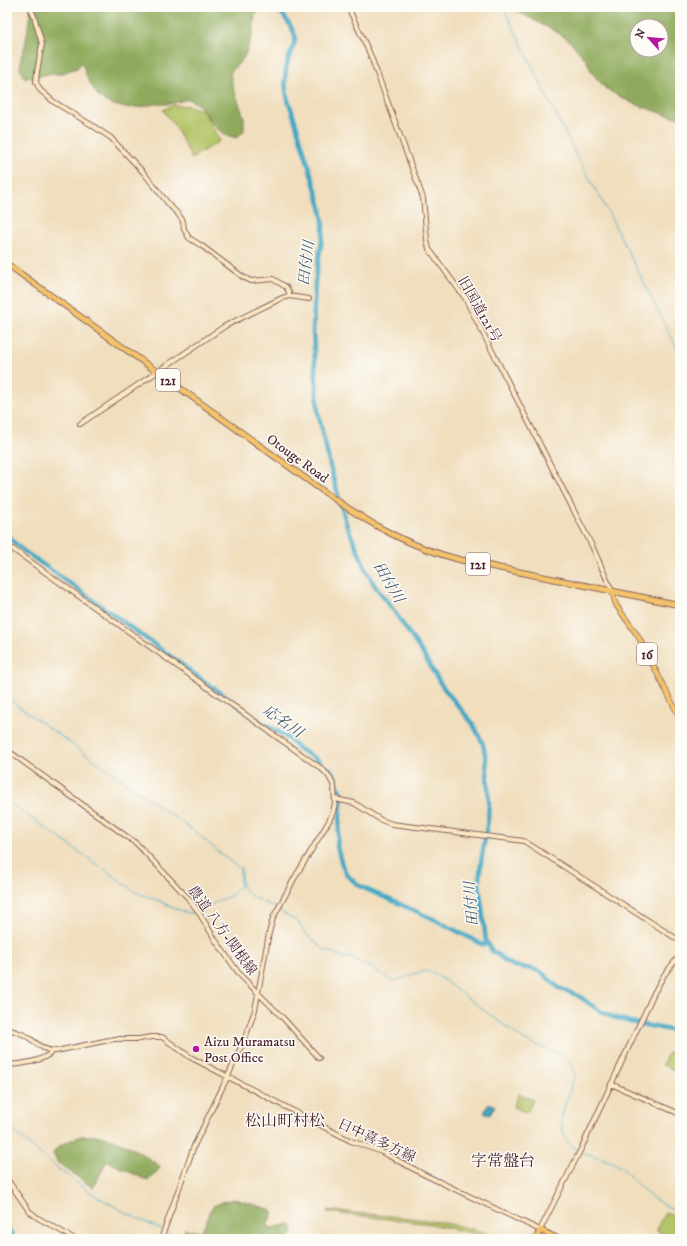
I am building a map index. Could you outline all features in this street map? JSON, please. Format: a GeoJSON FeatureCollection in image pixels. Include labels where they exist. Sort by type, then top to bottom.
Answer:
{"type":"FeatureCollection","features":[{"type":"Feature","properties":{"kind":"highway","name":"Otouge Road"},"geometry":{"type":"LineString","coordinates":[[7,264],[330,496],[375,526],[402,540],[447,556],[540,577],[612,591]]}},
{"type":"Feature","properties":{"kind":"highway","name":"121"},"geometry":{"type":"LineString","coordinates":[[612,591],[680,605]]}},
{"type":"Feature","properties":{"kind":"highway"},"geometry":{"type":"LineString","coordinates":[[536,1239],[540,1230],[558,1239]]}},
{"type":"Feature","properties":{"kind":"main road","name":"16"},"geometry":{"type":"LineString","coordinates":[[612,591],[616,605],[638,636],[680,718]]}},
{"type":"Feature","properties":{"kind":"street"},"geometry":{"type":"LineString","coordinates":[[30,7],[37,23],[42,44],[36,82],[40,90],[54,102],[111,138],[143,172],[178,214],[183,221],[186,233],[191,240],[202,246],[248,280],[273,279],[283,284],[288,289],[289,296]]}},
{"type":"Feature","properties":{"kind":"street","name":"旧国道121号"},"geometry":{"type":"LineString","coordinates":[[348,7],[370,54],[423,198],[427,243],[429,248],[465,298],[592,546],[612,591]]}},
{"type":"Feature","properties":{"kind":"street"},"geometry":{"type":"LineString","coordinates":[[80,424],[225,326],[282,298],[289,296],[309,299]]}},
{"type":"Feature","properties":{"kind":"street"},"geometry":{"type":"LineString","coordinates":[[7,544],[322,769],[332,780],[339,800],[329,821],[273,918],[255,1010],[245,1038],[228,1076],[194,1146],[161,1239]]}},
{"type":"Feature","properties":{"kind":"street","name":"農道 八方-関根線"},"geometry":{"type":"LineString","coordinates":[[7,750],[137,844],[188,898],[240,976],[283,1018],[319,1058]]}},
{"type":"Feature","properties":{"kind":"street"},"geometry":{"type":"LineString","coordinates":[[339,800],[354,803],[381,820],[392,824],[524,841],[680,941]]}},
{"type":"Feature","properties":{"kind":"street"},"geometry":{"type":"LineString","coordinates":[[540,1230],[561,1190],[661,980],[680,955]]}},
{"type":"Feature","properties":{"kind":"street"},"geometry":{"type":"LineString","coordinates":[[7,1029],[18,1032],[42,1048],[54,1051]]}},
{"type":"Feature","properties":{"kind":"street","name":"日中喜多方線"},"geometry":{"type":"LineString","coordinates":[[7,1065],[15,1065],[37,1060],[49,1056],[54,1051],[114,1039],[139,1039],[159,1036],[190,1057],[351,1141],[382,1152],[423,1174],[540,1230]]}},
{"type":"Feature","properties":{"kind":"street"},"geometry":{"type":"LineString","coordinates":[[611,1084],[680,1114]]}},
{"type":"Feature","properties":{"kind":"street"},"geometry":{"type":"LineString","coordinates":[[7,1179],[29,1212],[75,1239]]}},
{"type":"Feature","properties":{"kind":"green space"},"geometry":{"type":"Polygon","coordinates":[[[31,7],[261,7],[255,16],[253,32],[245,56],[230,73],[233,87],[244,117],[244,131],[237,138],[225,135],[214,126],[199,105],[189,99],[169,104],[154,104],[142,107],[125,108],[108,103],[98,96],[88,80],[82,63],[77,68],[59,74],[47,74],[34,78],[24,77],[20,69],[21,57],[25,46],[31,7]]]}},
{"type":"Feature","properties":{"kind":"green space"},"geometry":{"type":"Polygon","coordinates":[[[509,7],[671,7],[680,22],[680,118],[632,103],[606,89],[592,73],[586,60],[570,41],[509,7]]]}},
{"type":"Feature","properties":{"kind":"green space"},"geometry":{"type":"Polygon","coordinates":[[[173,105],[189,106],[203,110],[220,141],[192,159],[176,128],[163,110],[173,105]]]}},
{"type":"Feature","properties":{"kind":"green space"},"geometry":{"type":"Polygon","coordinates":[[[668,1053],[680,1053],[680,1061],[676,1071],[663,1065],[668,1053]]]}},
{"type":"Feature","properties":{"kind":"green space"},"geometry":{"type":"Polygon","coordinates":[[[519,1094],[533,1100],[527,1113],[513,1107],[519,1094]]]}},
{"type":"Feature","properties":{"kind":"green space"},"geometry":{"type":"Polygon","coordinates":[[[81,1136],[100,1136],[117,1141],[132,1148],[161,1167],[148,1181],[107,1161],[93,1188],[57,1162],[53,1153],[60,1145],[81,1136]]]}},
{"type":"Feature","properties":{"kind":"green space"},"geometry":{"type":"Polygon","coordinates":[[[235,1199],[272,1210],[273,1213],[267,1225],[272,1228],[290,1224],[294,1228],[293,1233],[287,1239],[192,1239],[182,1234],[185,1229],[199,1232],[206,1223],[209,1212],[213,1206],[235,1199]]]}},
{"type":"Feature","properties":{"kind":"green space"},"geometry":{"type":"Polygon","coordinates":[[[328,1210],[438,1222],[460,1226],[503,1239],[491,1239],[472,1233],[430,1224],[326,1212],[328,1210]]]}},
{"type":"Feature","properties":{"kind":"green space"},"geometry":{"type":"Polygon","coordinates":[[[665,1212],[680,1217],[680,1239],[673,1239],[656,1230],[665,1212]]]}},
{"type":"Feature","properties":{"kind":"water"},"geometry":{"type":"Polygon","coordinates":[[[489,1103],[495,1106],[490,1115],[484,1112],[489,1103]]]}},
{"type":"Feature","properties":{"kind":"waterway","name":"田付川"},"geometry":{"type":"LineString","coordinates":[[277,7],[290,24],[295,36],[295,42],[286,66],[286,92],[321,207],[323,222],[323,233],[315,281],[313,333],[318,412],[330,466],[346,523],[368,574],[421,651],[442,686],[473,724],[483,744],[486,759],[489,802],[488,820],[479,883],[486,941],[493,952],[506,962],[514,966],[541,972],[559,988],[579,996],[598,1010],[613,1017],[630,1022],[680,1032]]}},
{"type":"Feature","properties":{"kind":"waterway"},"geometry":{"type":"LineString","coordinates":[[504,7],[575,153],[605,206],[680,354]]}},
{"type":"Feature","properties":{"kind":"waterway"},"geometry":{"type":"LineString","coordinates":[[7,223],[7,255]]}},
{"type":"Feature","properties":{"kind":"waterway","name":"応名川"},"geometry":{"type":"LineString","coordinates":[[7,535],[21,549],[261,722],[285,736],[296,747],[330,769],[335,777],[342,796],[337,847],[342,865],[347,875],[358,885],[436,920],[483,945],[487,944]]}},
{"type":"Feature","properties":{"kind":"waterway"},"geometry":{"type":"LineString","coordinates":[[7,698],[194,831],[233,864],[240,868]]}},
{"type":"Feature","properties":{"kind":"waterway"},"geometry":{"type":"LineString","coordinates":[[7,801],[135,892],[188,913],[197,912]]}},
{"type":"Feature","properties":{"kind":"waterway"},"geometry":{"type":"LineString","coordinates":[[241,868],[242,884],[247,892],[256,899],[276,908]]}},
{"type":"Feature","properties":{"kind":"waterway"},"geometry":{"type":"LineString","coordinates":[[200,912],[217,901],[229,896],[231,897],[239,886],[240,887],[241,868]]}},
{"type":"Feature","properties":{"kind":"waterway"},"geometry":{"type":"LineString","coordinates":[[279,910],[299,923],[304,932],[323,949],[343,957],[352,958],[374,969],[392,981],[418,973],[434,973],[524,1040],[564,1056],[570,1062],[575,1071],[561,1123],[567,1141],[578,1150]]}},
{"type":"Feature","properties":{"kind":"waterway"},"geometry":{"type":"LineString","coordinates":[[7,1126],[88,1191],[126,1213],[162,1230]]}},
{"type":"Feature","properties":{"kind":"waterway"},"geometry":{"type":"LineString","coordinates":[[581,1152],[619,1166],[654,1199],[666,1206],[680,1211]]}},
{"type":"Feature","properties":{"kind":"waterway"},"geometry":{"type":"LineString","coordinates":[[7,1228],[14,1239]]}},
{"type":"Feature","properties":{"kind":"waterway"},"geometry":{"type":"LineString","coordinates":[[165,1231],[181,1239]]}},
{"type":"Feature","properties":{"kind":"place","name":"Aizu Muramatsu Post Office"},"geometry":{"type":"Point","coordinates":[196,1049]}},
{"type":"Feature","properties":{"kind":"district","name":"松山町村松"},"geometry":{"type":"Point","coordinates":[285,1120]}},
{"type":"Feature","properties":{"kind":"district","name":"字常盤台"},"geometry":{"type":"Point","coordinates":[503,1160]}}]}
